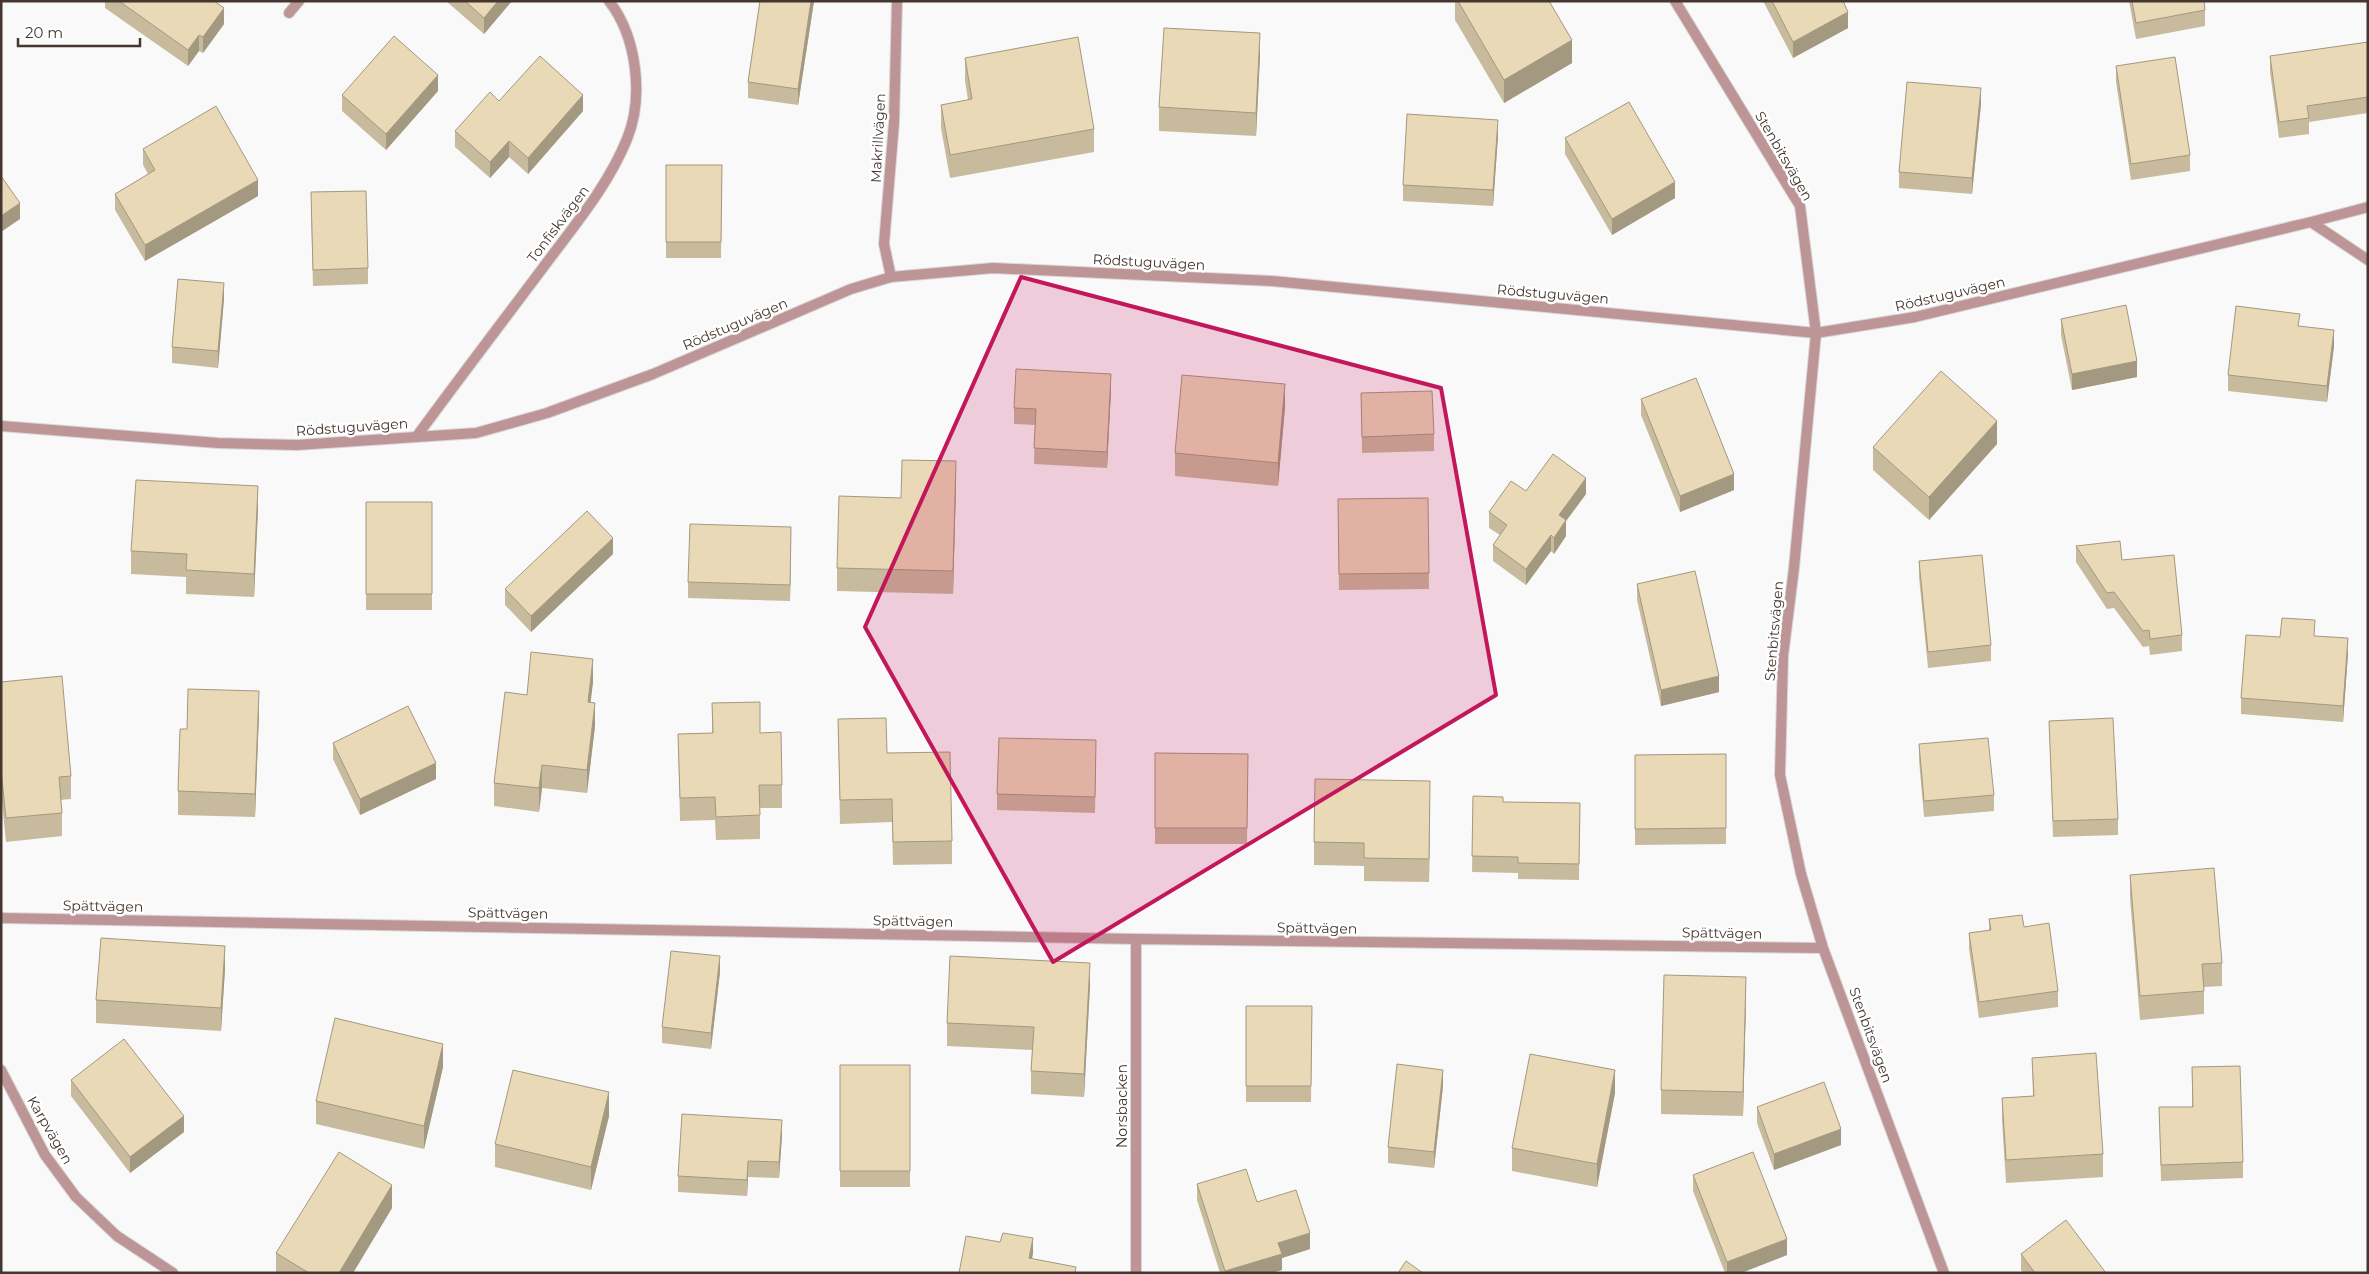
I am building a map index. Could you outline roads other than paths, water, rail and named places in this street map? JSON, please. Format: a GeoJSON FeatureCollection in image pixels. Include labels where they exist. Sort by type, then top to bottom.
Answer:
{"type":"FeatureCollection","features":[{"type":"Feature","properties":{"kind":"street"},"geometry":{"type":"LineString","coordinates":[[289,13],[299,1]]}},
{"type":"Feature","properties":{"kind":"street","name":"Tonfiskvägen"},"geometry":{"type":"LineString","coordinates":[[416,436],[602,189],[627,138],[637,96],[632,52],[618,12],[609,1]]}},
{"type":"Feature","properties":{"kind":"street","name":"Makrillvägen"},"geometry":{"type":"LineString","coordinates":[[891,277],[884,244],[894,123],[897,1]]}},
{"type":"Feature","properties":{"kind":"street","name":"Stenbitsvägen"},"geometry":{"type":"LineString","coordinates":[[1675,1],[1800,206],[1816,333],[1783,656],[1780,775],[1801,874],[1824,948],[1944,1273]]}},
{"type":"Feature","properties":{"kind":"street","name":"Rödstuguvägen"},"geometry":{"type":"LineString","coordinates":[[1,426],[228,443],[297,445],[476,433],[547,413],[653,374],[851,289],[891,277],[992,268],[1272,281],[1816,333],[1915,317],[2368,207]]}},
{"type":"Feature","properties":{"kind":"street"},"geometry":{"type":"LineString","coordinates":[[2311,222],[2368,260]]}},
{"type":"Feature","properties":{"kind":"street","name":"Spättvägen"},"geometry":{"type":"LineString","coordinates":[[1,918],[1136,939],[1824,948]]}},
{"type":"Feature","properties":{"kind":"street","name":"Norsbacken"},"geometry":{"type":"LineString","coordinates":[[1136,939],[1136,1273]]}},
{"type":"Feature","properties":{"kind":"street","name":"Karpvägen"},"geometry":{"type":"LineString","coordinates":[[1,1070],[45,1155],[76,1197],[117,1236],[173,1273]]}}]}
